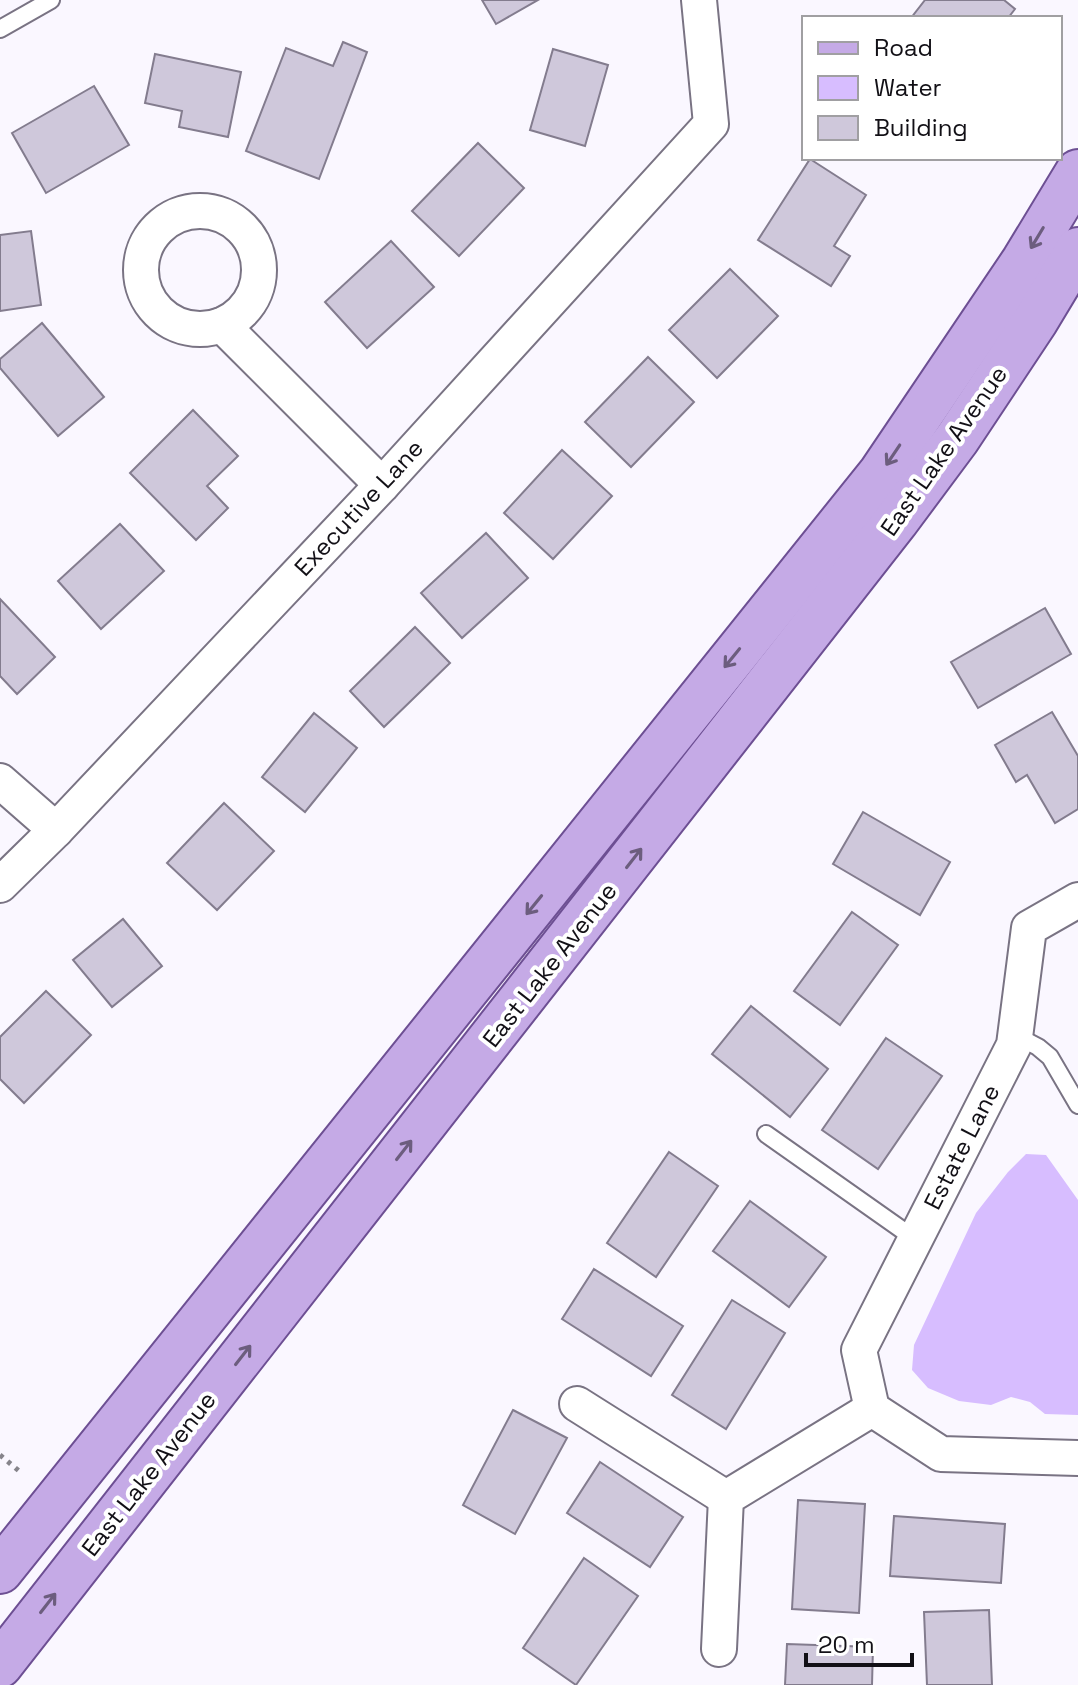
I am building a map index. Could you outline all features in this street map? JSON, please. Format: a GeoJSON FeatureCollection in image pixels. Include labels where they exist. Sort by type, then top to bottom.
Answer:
{"type":"FeatureCollection","features":[{"type":"Feature","properties":{"kind":"main road","name":"East Lake Avenue"},"geometry":{"type":"LineString","coordinates":[[0,1571],[881,473],[1024,261],[1078,172]]}},
{"type":"Feature","properties":{"kind":"main road","name":"East Lake Avenue"},"geometry":{"type":"LineString","coordinates":[[0,1665],[896,521],[957,439],[1078,250]]}},
{"type":"Feature","properties":{"kind":"street","name":"Executive Lane"},"geometry":{"type":"LineString","coordinates":[[0,885],[56,830],[382,485],[711,124],[699,0]]}},
{"type":"Feature","properties":{"kind":"street"},"geometry":{"type":"LineString","coordinates":[[222,325],[382,485]]}},
{"type":"Feature","properties":{"kind":"street"},"geometry":{"type":"LineString","coordinates":[[0,781],[56,830]]}},
{"type":"Feature","properties":{"kind":"street","name":"Estate Lane"},"geometry":{"type":"LineString","coordinates":[[872,1409],[859,1350],[1014,1045],[1029,928],[1078,900]]}},
{"type":"Feature","properties":{"kind":"street"},"geometry":{"type":"LineString","coordinates":[[577,1404],[726,1498]]}},
{"type":"Feature","properties":{"kind":"street"},"geometry":{"type":"LineString","coordinates":[[726,1498],[872,1409],[941,1454],[1078,1458]]}},
{"type":"Feature","properties":{"kind":"street"},"geometry":{"type":"LineString","coordinates":[[719,1649],[726,1498]]}},
{"type":"Feature","properties":{"kind":"lane"},"geometry":{"type":"LineString","coordinates":[[0,29],[51,0]]}},
{"type":"Feature","properties":{"kind":"lane"},"geometry":{"type":"LineString","coordinates":[[1015,1035],[1050,1057],[1078,1105]]}},
{"type":"Feature","properties":{"kind":"lane"},"geometry":{"type":"LineString","coordinates":[[766,1134],[915,1239]]}},
{"type":"Feature","properties":{"kind":"path"},"geometry":{"type":"LineString","coordinates":[[0,1455],[19,1471]]}},
{"type":"Feature","properties":{"kind":"water"},"geometry":{"type":"Polygon","coordinates":[[[1026,1154],[1046,1155],[1078,1200],[1078,1415],[1045,1414],[1030,1402],[1011,1397],[991,1405],[959,1401],[928,1388],[912,1370],[914,1345],[976,1213],[1026,1154]]]}},
{"type":"Feature","properties":{"kind":"building"},"geometry":{"type":"Polygon","coordinates":[[[482,0],[538,0],[496,24],[482,0]]]}},
{"type":"Feature","properties":{"kind":"building"},"geometry":{"type":"Polygon","coordinates":[[[925,0],[1004,0],[1015,9],[1010,16],[913,16],[925,0]]]}},
{"type":"Feature","properties":{"kind":"building"},"geometry":{"type":"Polygon","coordinates":[[[343,42],[367,52],[319,179],[246,151],[286,48],[333,66],[343,42]]]}},
{"type":"Feature","properties":{"kind":"building"},"geometry":{"type":"Polygon","coordinates":[[[553,49],[608,65],[585,146],[530,130],[553,49]]]}},
{"type":"Feature","properties":{"kind":"building"},"geometry":{"type":"Polygon","coordinates":[[[155,54],[241,72],[228,137],[179,127],[182,111],[145,103],[155,54]]]}},
{"type":"Feature","properties":{"kind":"building"},"geometry":{"type":"Polygon","coordinates":[[[94,86],[129,145],[46,193],[12,133],[94,86]]]}},
{"type":"Feature","properties":{"kind":"building"},"geometry":{"type":"Polygon","coordinates":[[[478,143],[524,188],[459,256],[412,211],[478,143]]]}},
{"type":"Feature","properties":{"kind":"building"},"geometry":{"type":"Polygon","coordinates":[[[809,160],[866,195],[834,246],[850,256],[831,286],[758,240],[809,160]]]}},
{"type":"Feature","properties":{"kind":"building"},"geometry":{"type":"Polygon","coordinates":[[[31,231],[41,305],[0,311],[0,235],[31,231]]]}},
{"type":"Feature","properties":{"kind":"building"},"geometry":{"type":"Polygon","coordinates":[[[391,241],[434,287],[367,348],[325,302],[391,241]]]}},
{"type":"Feature","properties":{"kind":"building"},"geometry":{"type":"Polygon","coordinates":[[[730,269],[778,316],[717,378],[669,330],[730,269]]]}},
{"type":"Feature","properties":{"kind":"building"},"geometry":{"type":"Polygon","coordinates":[[[42,323],[104,397],[58,436],[0,368],[0,359],[42,323]]]}},
{"type":"Feature","properties":{"kind":"building"},"geometry":{"type":"Polygon","coordinates":[[[648,357],[694,402],[631,467],[585,422],[648,357]]]}},
{"type":"Feature","properties":{"kind":"building"},"geometry":{"type":"Polygon","coordinates":[[[193,410],[238,456],[207,486],[228,508],[196,540],[130,473],[193,410]]]}},
{"type":"Feature","properties":{"kind":"building"},"geometry":{"type":"Polygon","coordinates":[[[562,450],[612,496],[553,559],[504,513],[562,450]]]}},
{"type":"Feature","properties":{"kind":"building"},"geometry":{"type":"Polygon","coordinates":[[[120,524],[164,571],[101,629],[58,581],[120,524]]]}},
{"type":"Feature","properties":{"kind":"building"},"geometry":{"type":"Polygon","coordinates":[[[486,533],[528,578],[462,638],[421,593],[486,533]]]}},
{"type":"Feature","properties":{"kind":"building"},"geometry":{"type":"Polygon","coordinates":[[[0,599],[55,657],[17,694],[0,676],[0,599]]]}},
{"type":"Feature","properties":{"kind":"building"},"geometry":{"type":"Polygon","coordinates":[[[1045,608],[1071,654],[978,708],[951,662],[1045,608]]]}},
{"type":"Feature","properties":{"kind":"building"},"geometry":{"type":"Polygon","coordinates":[[[415,627],[450,663],[384,727],[350,691],[415,627]]]}},
{"type":"Feature","properties":{"kind":"building"},"geometry":{"type":"Polygon","coordinates":[[[1052,712],[1078,756],[1078,809],[1055,823],[1027,775],[1016,782],[995,745],[1052,712]]]}},
{"type":"Feature","properties":{"kind":"building"},"geometry":{"type":"Polygon","coordinates":[[[314,713],[357,748],[305,812],[262,777],[314,713]]]}},
{"type":"Feature","properties":{"kind":"building"},"geometry":{"type":"Polygon","coordinates":[[[224,803],[274,851],[217,910],[167,863],[224,803]]]}},
{"type":"Feature","properties":{"kind":"building"},"geometry":{"type":"Polygon","coordinates":[[[863,812],[950,862],[920,915],[833,864],[863,812]]]}},
{"type":"Feature","properties":{"kind":"building"},"geometry":{"type":"Polygon","coordinates":[[[852,912],[898,945],[840,1025],[794,991],[852,912]]]}},
{"type":"Feature","properties":{"kind":"building"},"geometry":{"type":"Polygon","coordinates":[[[123,919],[162,966],[112,1007],[73,960],[123,919]]]}},
{"type":"Feature","properties":{"kind":"building"},"geometry":{"type":"Polygon","coordinates":[[[46,991],[91,1035],[24,1103],[0,1079],[0,1037],[46,991]]]}},
{"type":"Feature","properties":{"kind":"building"},"geometry":{"type":"Polygon","coordinates":[[[751,1006],[828,1069],[790,1117],[712,1054],[751,1006]]]}},
{"type":"Feature","properties":{"kind":"building"},"geometry":{"type":"Polygon","coordinates":[[[886,1038],[942,1076],[878,1169],[822,1130],[886,1038]]]}},
{"type":"Feature","properties":{"kind":"building"},"geometry":{"type":"Polygon","coordinates":[[[669,1152],[718,1186],[656,1277],[607,1243],[669,1152]]]}},
{"type":"Feature","properties":{"kind":"building"},"geometry":{"type":"Polygon","coordinates":[[[750,1201],[826,1257],[789,1307],[713,1251],[750,1201]]]}},
{"type":"Feature","properties":{"kind":"building"},"geometry":{"type":"Polygon","coordinates":[[[594,1269],[683,1326],[651,1376],[562,1319],[594,1269]]]}},
{"type":"Feature","properties":{"kind":"building"},"geometry":{"type":"Polygon","coordinates":[[[732,1300],[785,1333],[726,1429],[672,1395],[732,1300]]]}},
{"type":"Feature","properties":{"kind":"building"},"geometry":{"type":"Polygon","coordinates":[[[513,1410],[567,1438],[515,1534],[463,1505],[513,1410]]]}},
{"type":"Feature","properties":{"kind":"building"},"geometry":{"type":"Polygon","coordinates":[[[600,1462],[683,1517],[650,1567],[567,1513],[600,1462]]]}},
{"type":"Feature","properties":{"kind":"building"},"geometry":{"type":"Polygon","coordinates":[[[798,1500],[865,1504],[859,1613],[792,1609],[798,1500]]]}},
{"type":"Feature","properties":{"kind":"building"},"geometry":{"type":"Polygon","coordinates":[[[894,1516],[1005,1524],[1001,1583],[890,1576],[894,1516]]]}},
{"type":"Feature","properties":{"kind":"building"},"geometry":{"type":"Polygon","coordinates":[[[584,1558],[638,1596],[576,1685],[523,1648],[584,1558]]]}},
{"type":"Feature","properties":{"kind":"building"},"geometry":{"type":"Polygon","coordinates":[[[989,1610],[992,1685],[927,1685],[924,1612],[989,1610]]]}},
{"type":"Feature","properties":{"kind":"building"},"geometry":{"type":"Polygon","coordinates":[[[787,1644],[873,1647],[872,1685],[785,1685],[787,1644]]]}}]}
